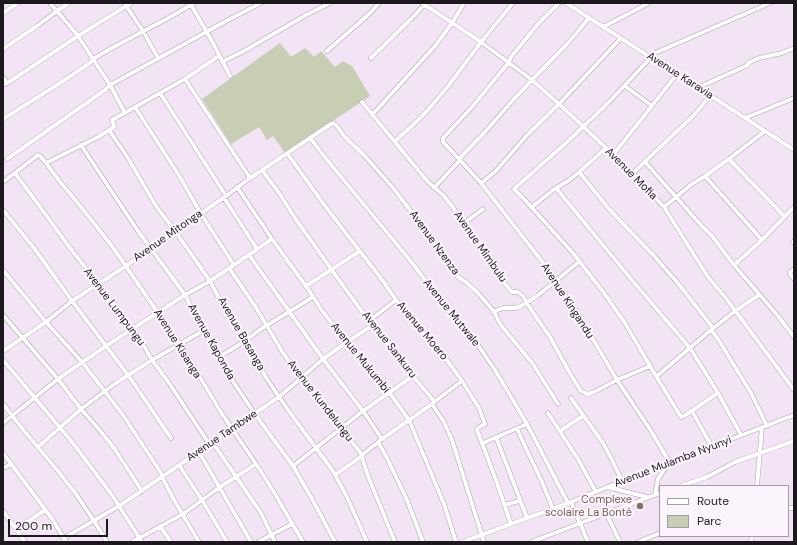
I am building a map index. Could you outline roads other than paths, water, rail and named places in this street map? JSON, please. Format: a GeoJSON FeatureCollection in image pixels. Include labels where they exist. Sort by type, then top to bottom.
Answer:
{"type":"FeatureCollection","features":[{"type":"Feature","properties":{"kind":"street"},"geometry":{"type":"LineString","coordinates":[[3,13],[18,3]]}},
{"type":"Feature","properties":{"kind":"street"},"geometry":{"type":"LineString","coordinates":[[50,3],[78,36],[110,85],[125,113]]}},
{"type":"Feature","properties":{"kind":"street"},"geometry":{"type":"LineString","coordinates":[[3,49],[69,3]]}},
{"type":"Feature","properties":{"kind":"street"},"geometry":{"type":"LineString","coordinates":[[3,78],[5,84],[125,4],[130,3]]}},
{"type":"Feature","properties":{"kind":"street"},"geometry":{"type":"LineString","coordinates":[[7,159],[110,85],[261,3]]}},
{"type":"Feature","properties":{"kind":"street"},"geometry":{"type":"LineString","coordinates":[[222,62],[330,3]]}},
{"type":"Feature","properties":{"kind":"street"},"geometry":{"type":"LineString","coordinates":[[328,52],[379,3]]}},
{"type":"Feature","properties":{"kind":"street"},"geometry":{"type":"LineString","coordinates":[[371,58],[411,19],[424,3]]}},
{"type":"Feature","properties":{"kind":"street","name":"Avenue Mofia"},"geometry":{"type":"LineString","coordinates":[[424,3],[481,42],[532,80],[633,173],[664,207],[708,278],[725,297],[794,390]]}},
{"type":"Feature","properties":{"kind":"street"},"geometry":{"type":"LineString","coordinates":[[372,115],[435,46],[452,23],[464,3]]}},
{"type":"Feature","properties":{"kind":"street"},"geometry":{"type":"LineString","coordinates":[[395,141],[428,110],[513,3]]}},
{"type":"Feature","properties":{"kind":"street"},"geometry":{"type":"LineString","coordinates":[[509,62],[511,57],[538,24],[559,3]]}},
{"type":"Feature","properties":{"kind":"street","name":"Avenue Karavia"},"geometry":{"type":"LineString","coordinates":[[566,3],[794,150]]}},
{"type":"Feature","properties":{"kind":"street"},"geometry":{"type":"LineString","coordinates":[[603,27],[649,3]]}},
{"type":"Feature","properties":{"kind":"street"},"geometry":{"type":"LineString","coordinates":[[718,393],[681,417],[625,323],[604,293],[580,261],[514,189],[583,127],[625,86],[655,53],[770,3]]}},
{"type":"Feature","properties":{"kind":"street"},"geometry":{"type":"LineString","coordinates":[[125,4],[143,31],[158,58]]}},
{"type":"Feature","properties":{"kind":"street"},"geometry":{"type":"LineString","coordinates":[[3,119],[90,63],[93,59],[192,4],[230,76]]}},
{"type":"Feature","properties":{"kind":"street"},"geometry":{"type":"LineString","coordinates":[[434,188],[513,100],[568,43],[589,18]]}},
{"type":"Feature","properties":{"kind":"street"},"geometry":{"type":"LineString","coordinates":[[481,183],[495,172],[528,134],[559,104],[621,38]]}},
{"type":"Feature","properties":{"kind":"street"},"geometry":{"type":"LineString","coordinates":[[698,88],[746,66],[750,62],[759,58],[782,53],[794,48]]}},
{"type":"Feature","properties":{"kind":"street"},"geometry":{"type":"LineString","coordinates":[[46,163],[114,127],[112,120],[185,79],[219,56]]}},
{"type":"Feature","properties":{"kind":"street","name":"Avenue Kingandu"},"geometry":{"type":"LineString","coordinates":[[509,62],[472,107],[443,138],[443,142],[481,183],[551,273],[580,317],[617,380],[651,431],[670,463]]}},
{"type":"Feature","properties":{"kind":"street"},"geometry":{"type":"LineString","coordinates":[[613,155],[677,74]]}},
{"type":"Feature","properties":{"kind":"street"},"geometry":{"type":"LineString","coordinates":[[185,79],[250,178]]}},
{"type":"Feature","properties":{"kind":"street"},"geometry":{"type":"LineString","coordinates":[[625,86],[652,106]]}},
{"type":"Feature","properties":{"kind":"street"},"geometry":{"type":"LineString","coordinates":[[160,92],[258,249]]}},
{"type":"Feature","properties":{"kind":"street"},"geometry":{"type":"LineString","coordinates":[[633,173],[693,116],[710,96]]}},
{"type":"Feature","properties":{"kind":"street"},"geometry":{"type":"LineString","coordinates":[[745,118],[794,98]]}},
{"type":"Feature","properties":{"kind":"street","name":"Avenue Mimbulu"},"geometry":{"type":"LineString","coordinates":[[362,102],[419,172],[443,195],[452,206],[495,271],[510,290],[521,294],[550,337],[572,377],[581,390],[590,394],[617,380]]}},
{"type":"Feature","properties":{"kind":"street"},"geometry":{"type":"LineString","coordinates":[[135,107],[180,177],[200,214],[234,265]]}},
{"type":"Feature","properties":{"kind":"street","name":"Avenue Mitonga"},"geometry":{"type":"LineString","coordinates":[[3,351],[46,322],[72,301],[126,266],[250,178],[333,123]]}},
{"type":"Feature","properties":{"kind":"street","name":"Avenue Nzenza"},"geometry":{"type":"LineString","coordinates":[[333,123],[394,189],[458,277],[478,293],[504,329],[533,364],[558,404]]}},
{"type":"Feature","properties":{"kind":"street","name":"Avenue Basanga"},"geometry":{"type":"LineString","coordinates":[[109,130],[128,158],[156,206],[210,281],[223,306],[279,398],[335,476],[350,503],[367,542]]}},
{"type":"Feature","properties":{"kind":"street"},"geometry":{"type":"LineString","coordinates":[[664,207],[692,184],[729,159],[765,131]]}},
{"type":"Feature","properties":{"kind":"street","name":"Avenue Mutwale"},"geometry":{"type":"LineString","coordinates":[[310,138],[409,259],[452,315],[478,345],[496,370],[527,424],[588,542]]}},
{"type":"Feature","properties":{"kind":"street","name":"Avenue Kaponda"},"geometry":{"type":"LineString","coordinates":[[81,145],[114,196],[185,295],[230,377],[292,466],[311,497],[335,542]]}},
{"type":"Feature","properties":{"kind":"street"},"geometry":{"type":"LineString","coordinates":[[532,207],[556,188],[568,181],[606,148]]}},
{"type":"Feature","properties":{"kind":"street","name":"Avenue Moero"},"geometry":{"type":"LineString","coordinates":[[287,154],[396,300],[439,349],[462,381],[478,408],[485,425],[477,429],[512,524]]}},
{"type":"Feature","properties":{"kind":"street","name":"Avenue Kisanga"},"geometry":{"type":"LineString","coordinates":[[15,174],[38,156],[46,163],[112,246],[180,344],[232,430],[272,488],[303,542]]}},
{"type":"Feature","properties":{"kind":"street"},"geometry":{"type":"LineString","coordinates":[[729,159],[785,217]]}},
{"type":"Feature","properties":{"kind":"street"},"geometry":{"type":"LineString","coordinates":[[645,162],[712,236],[794,337]]}},
{"type":"Feature","properties":{"kind":"street","name":"Avenue Sankuru"},"geometry":{"type":"LineString","coordinates":[[262,170],[360,309],[392,346],[433,403],[452,440],[484,542]]}},
{"type":"Feature","properties":{"kind":"street"},"geometry":{"type":"LineString","coordinates":[[579,172],[609,209],[672,277],[712,329],[751,393],[767,426]]}},
{"type":"Feature","properties":{"kind":"street"},"geometry":{"type":"LineString","coordinates":[[3,182],[15,174]]}},
{"type":"Feature","properties":{"kind":"street","name":"Avenue Lumpungu"},"geometry":{"type":"LineString","coordinates":[[15,174],[141,341],[152,360],[236,476],[264,518],[275,542]]}},
{"type":"Feature","properties":{"kind":"street"},"geometry":{"type":"LineString","coordinates":[[705,176],[762,240]]}},
{"type":"Feature","properties":{"kind":"street","name":"Avenue Mukumbi"},"geometry":{"type":"LineString","coordinates":[[237,188],[323,312],[346,342],[389,392],[409,420],[444,504],[456,542]]}},
{"type":"Feature","properties":{"kind":"street"},"geometry":{"type":"LineString","coordinates":[[556,188],[690,348],[742,435]]}},
{"type":"Feature","properties":{"kind":"street"},"geometry":{"type":"LineString","coordinates":[[734,265],[762,240],[794,207]]}},
{"type":"Feature","properties":{"kind":"street"},"geometry":{"type":"LineString","coordinates":[[463,224],[482,209]]}},
{"type":"Feature","properties":{"kind":"street"},"geometry":{"type":"LineString","coordinates":[[3,210],[34,248],[128,375],[171,438]]}},
{"type":"Feature","properties":{"kind":"street"},"geometry":{"type":"LineString","coordinates":[[3,423],[58,379],[82,362],[185,295],[210,281],[272,239]]}},
{"type":"Feature","properties":{"kind":"street"},"geometry":{"type":"LineString","coordinates":[[306,286],[360,251]]}},
{"type":"Feature","properties":{"kind":"street"},"geometry":{"type":"LineString","coordinates":[[249,255],[382,439]]}},
{"type":"Feature","properties":{"kind":"street"},"geometry":{"type":"LineString","coordinates":[[493,312],[503,308],[517,308],[527,303],[580,261]]}},
{"type":"Feature","properties":{"kind":"street","name":"Avenue Kundelungu"},"geometry":{"type":"LineString","coordinates":[[229,268],[255,306],[283,353],[362,456],[368,476],[395,542]]}},
{"type":"Feature","properties":{"kind":"street"},"geometry":{"type":"LineString","coordinates":[[794,269],[790,272],[790,274],[794,279]]}},
{"type":"Feature","properties":{"kind":"street"},"geometry":{"type":"LineString","coordinates":[[3,270],[46,322],[82,362],[127,422],[163,477],[174,500],[199,542]]}},
{"type":"Feature","properties":{"kind":"street"},"geometry":{"type":"LineString","coordinates":[[657,376],[712,329],[759,295]]}},
{"type":"Feature","properties":{"kind":"street"},"geometry":{"type":"LineString","coordinates":[[219,356],[314,297]]}},
{"type":"Feature","properties":{"kind":"street"},"geometry":{"type":"LineString","coordinates":[[370,320],[396,300]]}},
{"type":"Feature","properties":{"kind":"street"},"geometry":{"type":"LineString","coordinates":[[3,315],[58,379],[114,448],[142,491]]}},
{"type":"Feature","properties":{"kind":"street","name":"Avenue Tambwe"},"geometry":{"type":"LineString","coordinates":[[65,540],[142,491],[279,398],[323,359],[373,325]]}},
{"type":"Feature","properties":{"kind":"street"},"geometry":{"type":"LineString","coordinates":[[38,447],[82,409],[128,375],[203,330]]}},
{"type":"Feature","properties":{"kind":"street"},"geometry":{"type":"LineString","coordinates":[[3,360],[60,428],[112,495],[140,540]]}},
{"type":"Feature","properties":{"kind":"street"},"geometry":{"type":"LineString","coordinates":[[617,380],[650,366]]}},
{"type":"Feature","properties":{"kind":"street"},"geometry":{"type":"LineString","coordinates":[[292,466],[342,429],[363,411],[413,376]]}},
{"type":"Feature","properties":{"kind":"street"},"geometry":{"type":"LineString","coordinates":[[335,476],[382,439],[462,381]]}},
{"type":"Feature","properties":{"kind":"street"},"geometry":{"type":"LineString","coordinates":[[571,398],[603,443],[616,466],[622,481]]}},
{"type":"Feature","properties":{"kind":"street"},"geometry":{"type":"LineString","coordinates":[[3,404],[58,470],[76,494],[107,542]]}},
{"type":"Feature","properties":{"kind":"street"},"geometry":{"type":"LineString","coordinates":[[692,411],[712,447]]}},
{"type":"Feature","properties":{"kind":"street"},"geometry":{"type":"LineString","coordinates":[[548,413],[578,459],[596,492]]}},
{"type":"Feature","properties":{"kind":"street","name":"Avenue Mulamba Nyunyi"},"geometry":{"type":"LineString","coordinates":[[462,542],[569,503],[794,415]]}},
{"type":"Feature","properties":{"kind":"street"},"geometry":{"type":"LineString","coordinates":[[560,431],[583,416]]}},
{"type":"Feature","properties":{"kind":"street"},"geometry":{"type":"LineString","coordinates":[[482,443],[527,424]]}},
{"type":"Feature","properties":{"kind":"street"},"geometry":{"type":"LineString","coordinates":[[757,485],[762,427]]}},
{"type":"Feature","properties":{"kind":"street"},"geometry":{"type":"LineString","coordinates":[[517,429],[553,509]]}},
{"type":"Feature","properties":{"kind":"street"},"geometry":{"type":"LineString","coordinates":[[496,437],[527,518]]}},
{"type":"Feature","properties":{"kind":"street"},"geometry":{"type":"LineString","coordinates":[[683,485],[708,477],[735,462],[794,441]]}},
{"type":"Feature","properties":{"kind":"street"},"geometry":{"type":"LineString","coordinates":[[378,442],[407,500],[422,542]]}},
{"type":"Feature","properties":{"kind":"street"},"geometry":{"type":"LineString","coordinates":[[199,452],[251,542]]}},
{"type":"Feature","properties":{"kind":"street"},"geometry":{"type":"LineString","coordinates":[[3,453],[65,540]]}},
{"type":"Feature","properties":{"kind":"street"},"geometry":{"type":"LineString","coordinates":[[655,495],[658,479],[670,463]]}},
{"type":"Feature","properties":{"kind":"street"},"geometry":{"type":"LineString","coordinates":[[3,468],[12,464]]}},
{"type":"Feature","properties":{"kind":"street"},"geometry":{"type":"LineString","coordinates":[[132,542],[140,540],[160,526],[183,514],[236,476],[256,464]]}},
{"type":"Feature","properties":{"kind":"street"},"geometry":{"type":"LineString","coordinates":[[179,465],[227,542]]}},
{"type":"Feature","properties":{"kind":"street"},"geometry":{"type":"LineString","coordinates":[[607,487],[647,497]]}},
{"type":"Feature","properties":{"kind":"street"},"geometry":{"type":"LineString","coordinates":[[531,542],[659,493]]}},
{"type":"Feature","properties":{"kind":"street"},"geometry":{"type":"LineString","coordinates":[[505,505],[520,500]]}},
{"type":"Feature","properties":{"kind":"street"},"geometry":{"type":"LineString","coordinates":[[16,529],[45,510]]}},
{"type":"Feature","properties":{"kind":"street"},"geometry":{"type":"LineString","coordinates":[[3,511],[25,542]]}},
{"type":"Feature","properties":{"kind":"street"},"geometry":{"type":"LineString","coordinates":[[606,513],[620,542]]}},
{"type":"Feature","properties":{"kind":"street"},"geometry":{"type":"LineString","coordinates":[[258,542],[292,524]]}},
{"type":"Feature","properties":{"kind":"street"},"geometry":{"type":"LineString","coordinates":[[160,526],[171,542]]}},
{"type":"Feature","properties":{"kind":"street"},"geometry":{"type":"LineString","coordinates":[[638,542],[659,533]]}},
{"type":"Feature","properties":{"kind":"place","name":"Complexe scolaire La Bonté"},"geometry":{"type":"Point","coordinates":[640,506]}}]}
